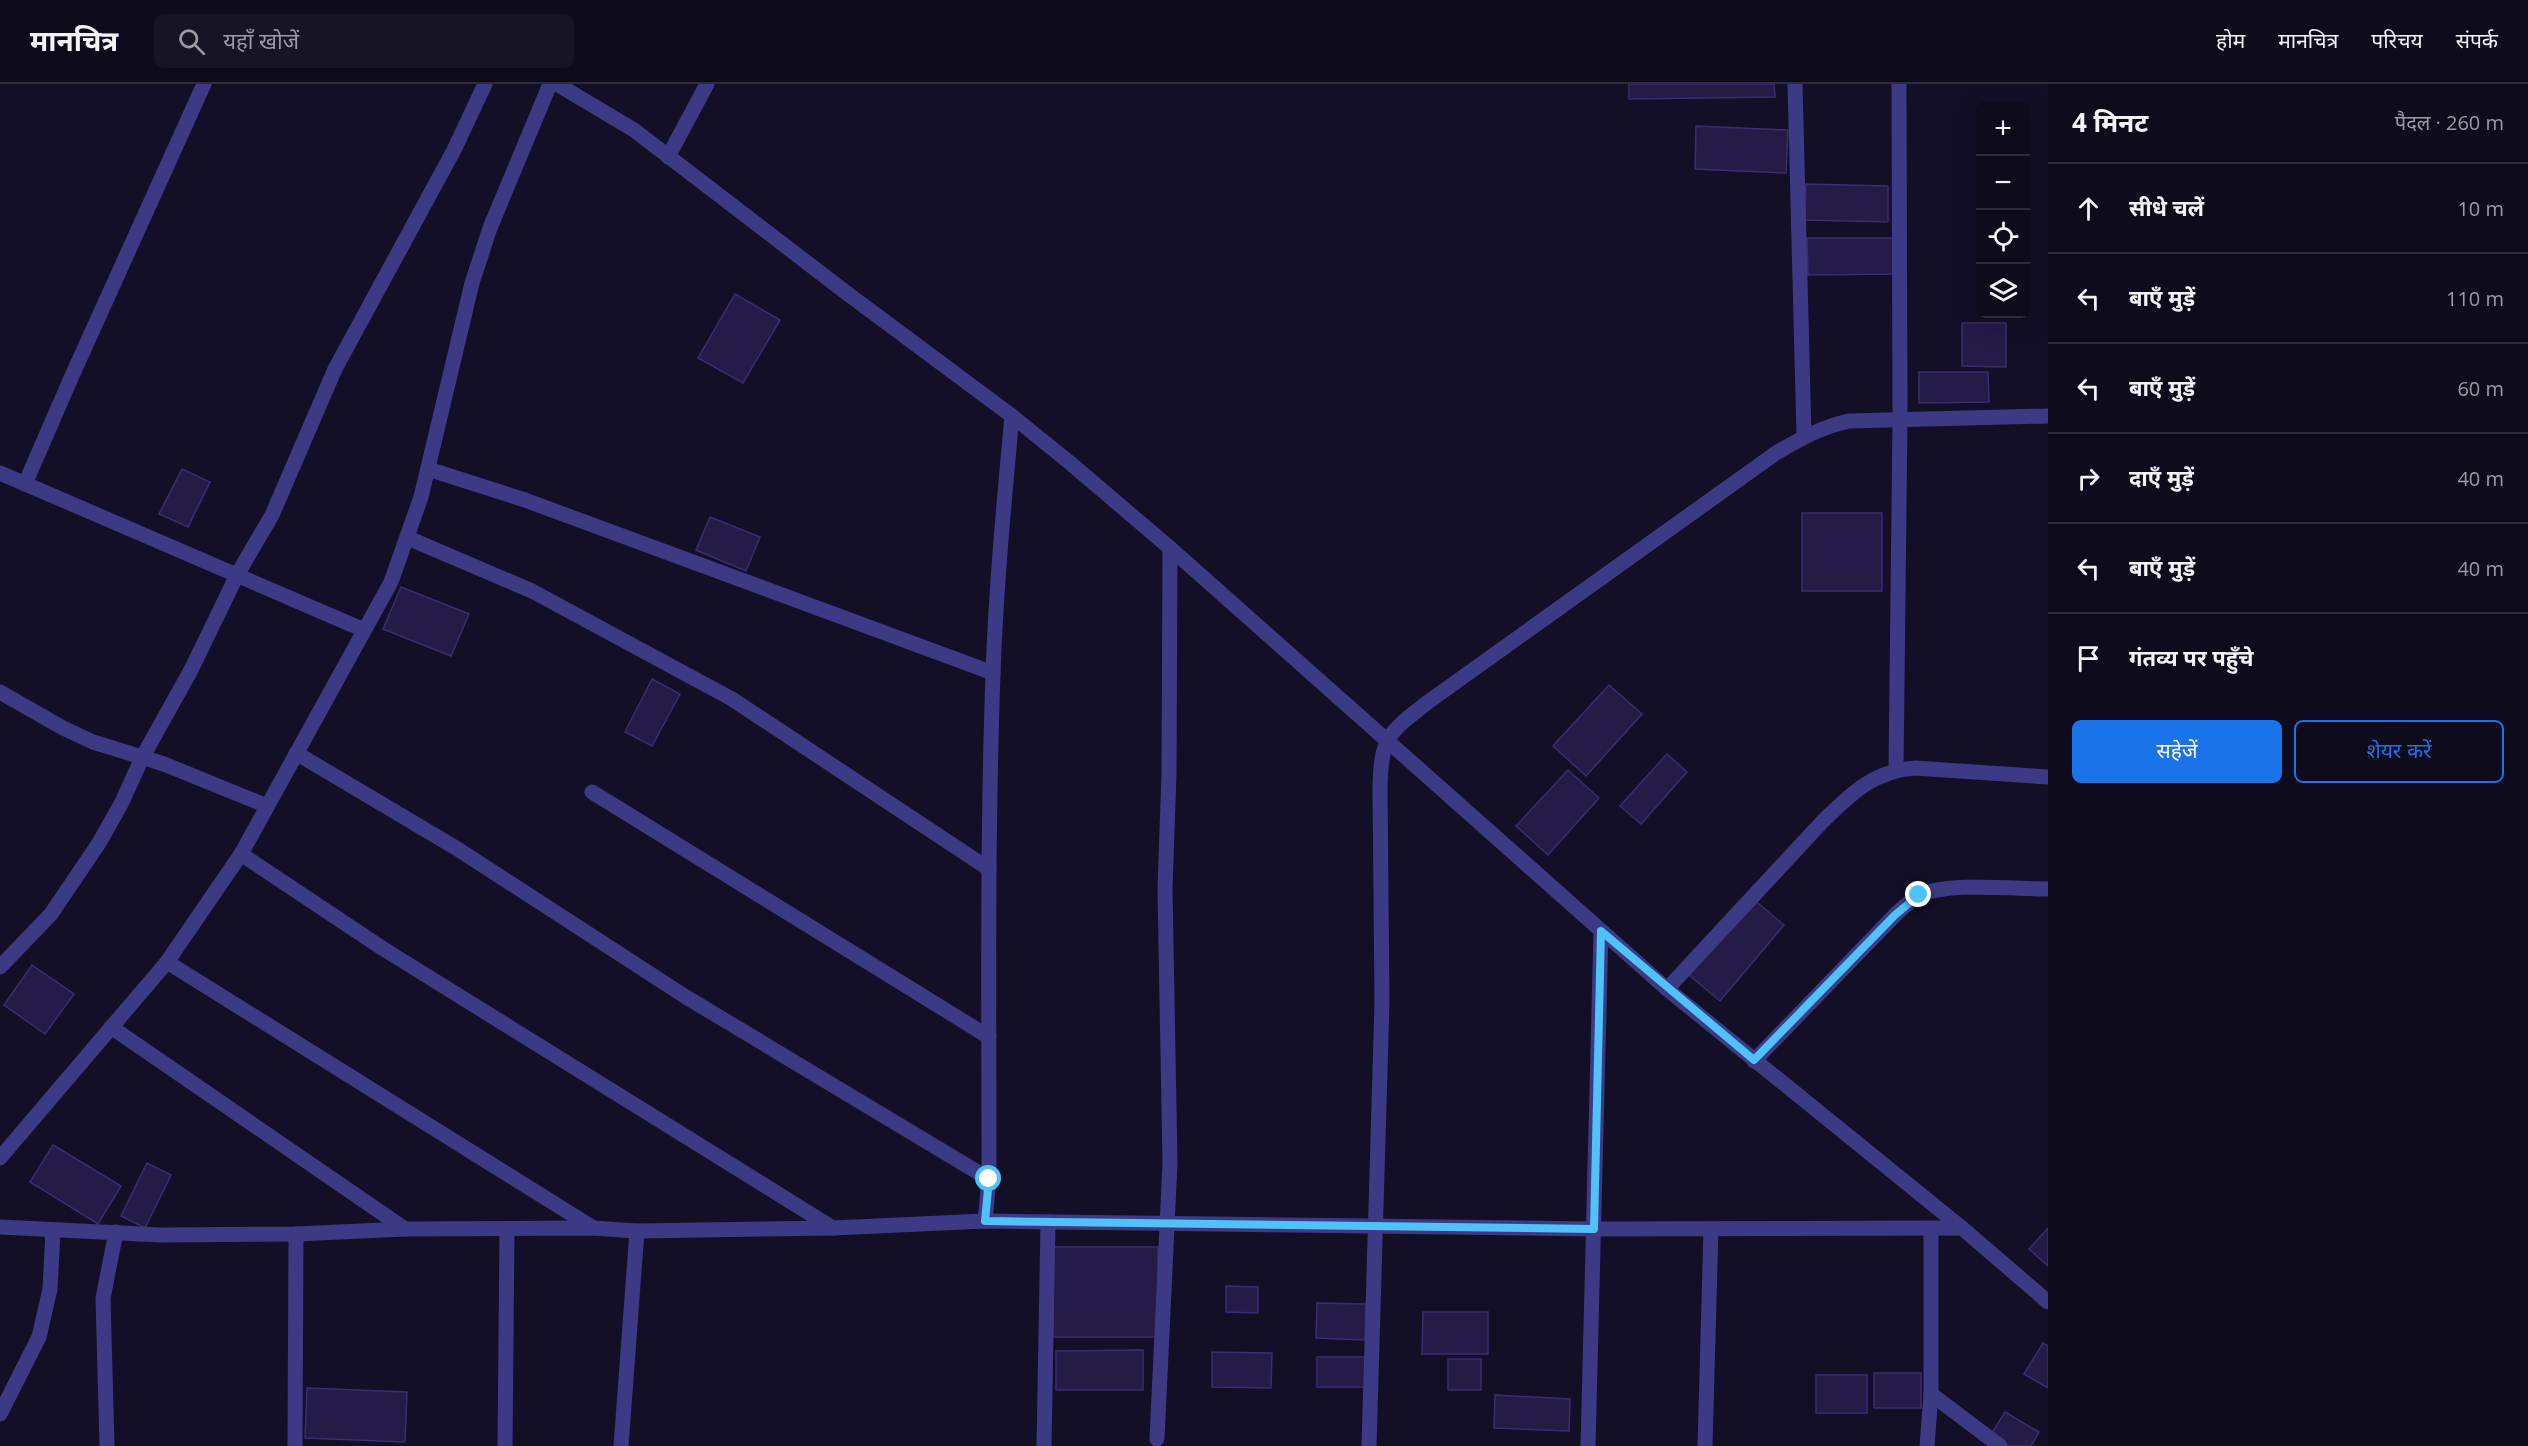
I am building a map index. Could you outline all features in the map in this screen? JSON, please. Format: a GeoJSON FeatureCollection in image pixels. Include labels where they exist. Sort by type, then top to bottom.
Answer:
{"type":"FeatureCollection","features":[{"type":"Feature","properties":{"kind":"street"},"geometry":{"type":"LineString","coordinates":[[25,484],[204,84]]}},
{"type":"Feature","properties":{"kind":"street"},"geometry":{"type":"LineString","coordinates":[[0,967],[51,914],[121,804],[142,758],[191,670],[237,575],[272,515],[335,369],[454,150],[485,84]]}},
{"type":"Feature","properties":{"kind":"street"},"geometry":{"type":"LineString","coordinates":[[0,1158],[166,962],[241,854],[391,582],[408,538],[428,469],[476,272],[490,228],[550,84]]}},
{"type":"Feature","properties":{"kind":"street"},"geometry":{"type":"LineString","coordinates":[[557,84],[634,130],[1012,416],[1170,548],[1667,989],[1962,1228],[2048,1302]]}},
{"type":"Feature","properties":{"kind":"street"},"geometry":{"type":"LineString","coordinates":[[668,157],[707,84]]}},
{"type":"Feature","properties":{"kind":"street"},"geometry":{"type":"LineString","coordinates":[[1795,84],[1804,436]]}},
{"type":"Feature","properties":{"kind":"street"},"geometry":{"type":"LineString","coordinates":[[1896,770],[1900,419],[1899,84]]}},
{"type":"Feature","properties":{"kind":"street"},"geometry":{"type":"LineString","coordinates":[[985,1221],[989,1179],[989,869],[993,673],[1000,546],[1012,416]]}},
{"type":"Feature","properties":{"kind":"street"},"geometry":{"type":"LineString","coordinates":[[1369,1446],[1382,1002],[1380,789],[1382,754],[1386,742],[1405,720],[1428,702],[1776,453],[1804,436],[1827,426],[1849,421],[2048,416]]}},
{"type":"Feature","properties":{"kind":"street"},"geometry":{"type":"LineString","coordinates":[[428,469],[525,500],[993,673]]}},
{"type":"Feature","properties":{"kind":"street"},"geometry":{"type":"LineString","coordinates":[[0,473],[364,630]]}},
{"type":"Feature","properties":{"kind":"street"},"geometry":{"type":"LineString","coordinates":[[408,538],[532,591],[732,699],[989,869]]}},
{"type":"Feature","properties":{"kind":"street"},"geometry":{"type":"LineString","coordinates":[[1157,1439],[1168,1224],[1170,1085],[1165,889],[1169,773],[1170,548]]}},
{"type":"Feature","properties":{"kind":"street"},"geometry":{"type":"LineString","coordinates":[[0,692],[63,728],[93,742],[164,764],[267,806]]}},
{"type":"Feature","properties":{"kind":"street"},"geometry":{"type":"LineString","coordinates":[[296,753],[456,848],[686,997],[989,1179]]}},
{"type":"Feature","properties":{"kind":"street"},"geometry":{"type":"LineString","coordinates":[[1667,989],[1847,798],[1868,782],[1896,770],[1915,768],[2048,777]]}},
{"type":"Feature","properties":{"kind":"street"},"geometry":{"type":"LineString","coordinates":[[592,792],[989,1037]]}},
{"type":"Feature","properties":{"kind":"street"},"geometry":{"type":"LineString","coordinates":[[241,854],[382,948],[834,1228]]}},
{"type":"Feature","properties":{"kind":"street"},"geometry":{"type":"LineString","coordinates":[[1754,1060],[1895,915],[1919,895],[1952,887],[2048,889]]}},
{"type":"Feature","properties":{"kind":"street"},"geometry":{"type":"LineString","coordinates":[[1588,1446],[1601,931]]}},
{"type":"Feature","properties":{"kind":"street"},"geometry":{"type":"LineString","coordinates":[[166,962],[592,1228]]}},
{"type":"Feature","properties":{"kind":"street"},"geometry":{"type":"LineString","coordinates":[[111,1027],[405,1229]]}},
{"type":"Feature","properties":{"kind":"street"},"geometry":{"type":"LineString","coordinates":[[0,1227],[161,1235],[296,1234],[405,1229],[592,1228],[637,1231],[834,1228],[985,1221],[1594,1229],[1931,1230],[1962,1228]]}},
{"type":"Feature","properties":{"kind":"street"},"geometry":{"type":"LineString","coordinates":[[1044,1446],[1048,1222]]}},
{"type":"Feature","properties":{"kind":"street"},"geometry":{"type":"LineString","coordinates":[[505,1446],[507,1229]]}},
{"type":"Feature","properties":{"kind":"street"},"geometry":{"type":"LineString","coordinates":[[1705,1446],[1711,1229]]}},
{"type":"Feature","properties":{"kind":"street"},"geometry":{"type":"LineString","coordinates":[[1927,1446],[1931,1394],[1931,1230]]}},
{"type":"Feature","properties":{"kind":"street"},"geometry":{"type":"LineString","coordinates":[[0,1414],[39,1336],[50,1289],[53,1231]]}},
{"type":"Feature","properties":{"kind":"street"},"geometry":{"type":"LineString","coordinates":[[621,1446],[637,1231]]}},
{"type":"Feature","properties":{"kind":"street"},"geometry":{"type":"LineString","coordinates":[[107,1446],[102,1341],[103,1299],[116,1232]]}},
{"type":"Feature","properties":{"kind":"street"},"geometry":{"type":"LineString","coordinates":[[295,1446],[296,1234]]}},
{"type":"Feature","properties":{"kind":"street"},"geometry":{"type":"LineString","coordinates":[[1931,1394],[2000,1446]]}},
{"type":"Feature","properties":{"kind":"building"},"geometry":{"type":"Polygon","coordinates":[[[1629,84],[1774,84],[1775,97],[1629,99],[1629,84]]]}},
{"type":"Feature","properties":{"kind":"building"},"geometry":{"type":"Polygon","coordinates":[[[1696,126],[1788,130],[1786,173],[1695,169],[1696,126]]]}},
{"type":"Feature","properties":{"kind":"building"},"geometry":{"type":"Polygon","coordinates":[[[1806,184],[1888,186],[1888,222],[1805,220],[1806,184]]]}},
{"type":"Feature","properties":{"kind":"building"},"geometry":{"type":"Polygon","coordinates":[[[1807,238],[1895,238],[1895,274],[1808,275],[1807,238]]]}},
{"type":"Feature","properties":{"kind":"building"},"geometry":{"type":"Polygon","coordinates":[[[735,294],[780,320],[743,383],[698,358],[735,294]]]}},
{"type":"Feature","properties":{"kind":"building"},"geometry":{"type":"Polygon","coordinates":[[[1962,323],[2006,323],[2006,367],[1962,366],[1962,323]]]}},
{"type":"Feature","properties":{"kind":"building"},"geometry":{"type":"Polygon","coordinates":[[[1919,372],[1988,372],[1989,402],[1919,403],[1919,372]]]}},
{"type":"Feature","properties":{"kind":"building"},"geometry":{"type":"Polygon","coordinates":[[[182,469],[210,482],[188,527],[159,514],[182,469]]]}},
{"type":"Feature","properties":{"kind":"building"},"geometry":{"type":"Polygon","coordinates":[[[1802,513],[1882,513],[1882,591],[1802,591],[1802,513]]]}},
{"type":"Feature","properties":{"kind":"building"},"geometry":{"type":"Polygon","coordinates":[[[710,517],[760,537],[746,571],[696,550],[710,517]]]}},
{"type":"Feature","properties":{"kind":"building"},"geometry":{"type":"Polygon","coordinates":[[[401,587],[469,614],[451,656],[383,629],[401,587]]]}},
{"type":"Feature","properties":{"kind":"building"},"geometry":{"type":"Polygon","coordinates":[[[652,679],[680,694],[652,746],[625,732],[652,679]]]}},
{"type":"Feature","properties":{"kind":"building"},"geometry":{"type":"Polygon","coordinates":[[[1609,685],[1642,714],[1586,776],[1553,746],[1609,685]]]}},
{"type":"Feature","properties":{"kind":"building"},"geometry":{"type":"Polygon","coordinates":[[[1667,754],[1687,772],[1641,824],[1620,806],[1667,754]]]}},
{"type":"Feature","properties":{"kind":"building"},"geometry":{"type":"Polygon","coordinates":[[[1568,770],[1599,798],[1548,855],[1516,826],[1568,770]]]}},
{"type":"Feature","properties":{"kind":"building"},"geometry":{"type":"Polygon","coordinates":[[[1753,899],[1784,925],[1720,1001],[1689,975],[1753,899]]]}},
{"type":"Feature","properties":{"kind":"building"},"geometry":{"type":"Polygon","coordinates":[[[32,965],[74,994],[45,1034],[4,1005],[32,965]]]}},
{"type":"Feature","properties":{"kind":"building"},"geometry":{"type":"Polygon","coordinates":[[[53,1145],[121,1186],[98,1224],[30,1182],[53,1145]]]}},
{"type":"Feature","properties":{"kind":"building"},"geometry":{"type":"Polygon","coordinates":[[[147,1163],[171,1175],[145,1228],[121,1216],[147,1163]]]}},
{"type":"Feature","properties":{"kind":"building"},"geometry":{"type":"Polygon","coordinates":[[[2048,1228],[2048,1266],[2029,1249],[2048,1228]]]}},
{"type":"Feature","properties":{"kind":"building"},"geometry":{"type":"Polygon","coordinates":[[[1053,1247],[1158,1247],[1158,1337],[1053,1337],[1053,1247]]]}},
{"type":"Feature","properties":{"kind":"building"},"geometry":{"type":"Polygon","coordinates":[[[1226,1286],[1258,1287],[1258,1313],[1226,1312],[1226,1286]]]}},
{"type":"Feature","properties":{"kind":"building"},"geometry":{"type":"Polygon","coordinates":[[[1317,1303],[1366,1304],[1365,1340],[1316,1338],[1317,1303]]]}},
{"type":"Feature","properties":{"kind":"building"},"geometry":{"type":"Polygon","coordinates":[[[1423,1312],[1488,1312],[1488,1354],[1422,1354],[1423,1312]]]}},
{"type":"Feature","properties":{"kind":"building"},"geometry":{"type":"Polygon","coordinates":[[[2043,1343],[2048,1346],[2048,1388],[2024,1374],[2043,1343]]]}},
{"type":"Feature","properties":{"kind":"building"},"geometry":{"type":"Polygon","coordinates":[[[1143,1350],[1143,1390],[1056,1390],[1056,1351],[1143,1350]]]}},
{"type":"Feature","properties":{"kind":"building"},"geometry":{"type":"Polygon","coordinates":[[[1212,1352],[1272,1353],[1271,1388],[1212,1387],[1212,1352]]]}},
{"type":"Feature","properties":{"kind":"building"},"geometry":{"type":"Polygon","coordinates":[[[1317,1357],[1365,1357],[1365,1387],[1317,1387],[1317,1357]]]}},
{"type":"Feature","properties":{"kind":"building"},"geometry":{"type":"Polygon","coordinates":[[[1448,1359],[1481,1359],[1481,1390],[1448,1390],[1448,1359]]]}},
{"type":"Feature","properties":{"kind":"building"},"geometry":{"type":"Polygon","coordinates":[[[1874,1373],[1921,1373],[1921,1408],[1874,1408],[1874,1373]]]}},
{"type":"Feature","properties":{"kind":"building"},"geometry":{"type":"Polygon","coordinates":[[[1816,1375],[1867,1375],[1867,1413],[1816,1413],[1816,1375]]]}},
{"type":"Feature","properties":{"kind":"building"},"geometry":{"type":"Polygon","coordinates":[[[307,1388],[407,1392],[405,1442],[305,1438],[307,1388]]]}},
{"type":"Feature","properties":{"kind":"building"},"geometry":{"type":"Polygon","coordinates":[[[1495,1395],[1570,1399],[1569,1431],[1494,1428],[1495,1395]]]}},
{"type":"Feature","properties":{"kind":"building"},"geometry":{"type":"Polygon","coordinates":[[[2005,1412],[2039,1432],[2031,1446],[2007,1446],[1990,1436],[2005,1412]]]}},
{"type":"Feature","properties":{"kind":"route"},"geometry":{"type":"LineString","coordinates":[[989,1179],[985,1221],[1594,1229],[1601,931],[1754,1060],[1895,915],[1919,895]]}}]}
